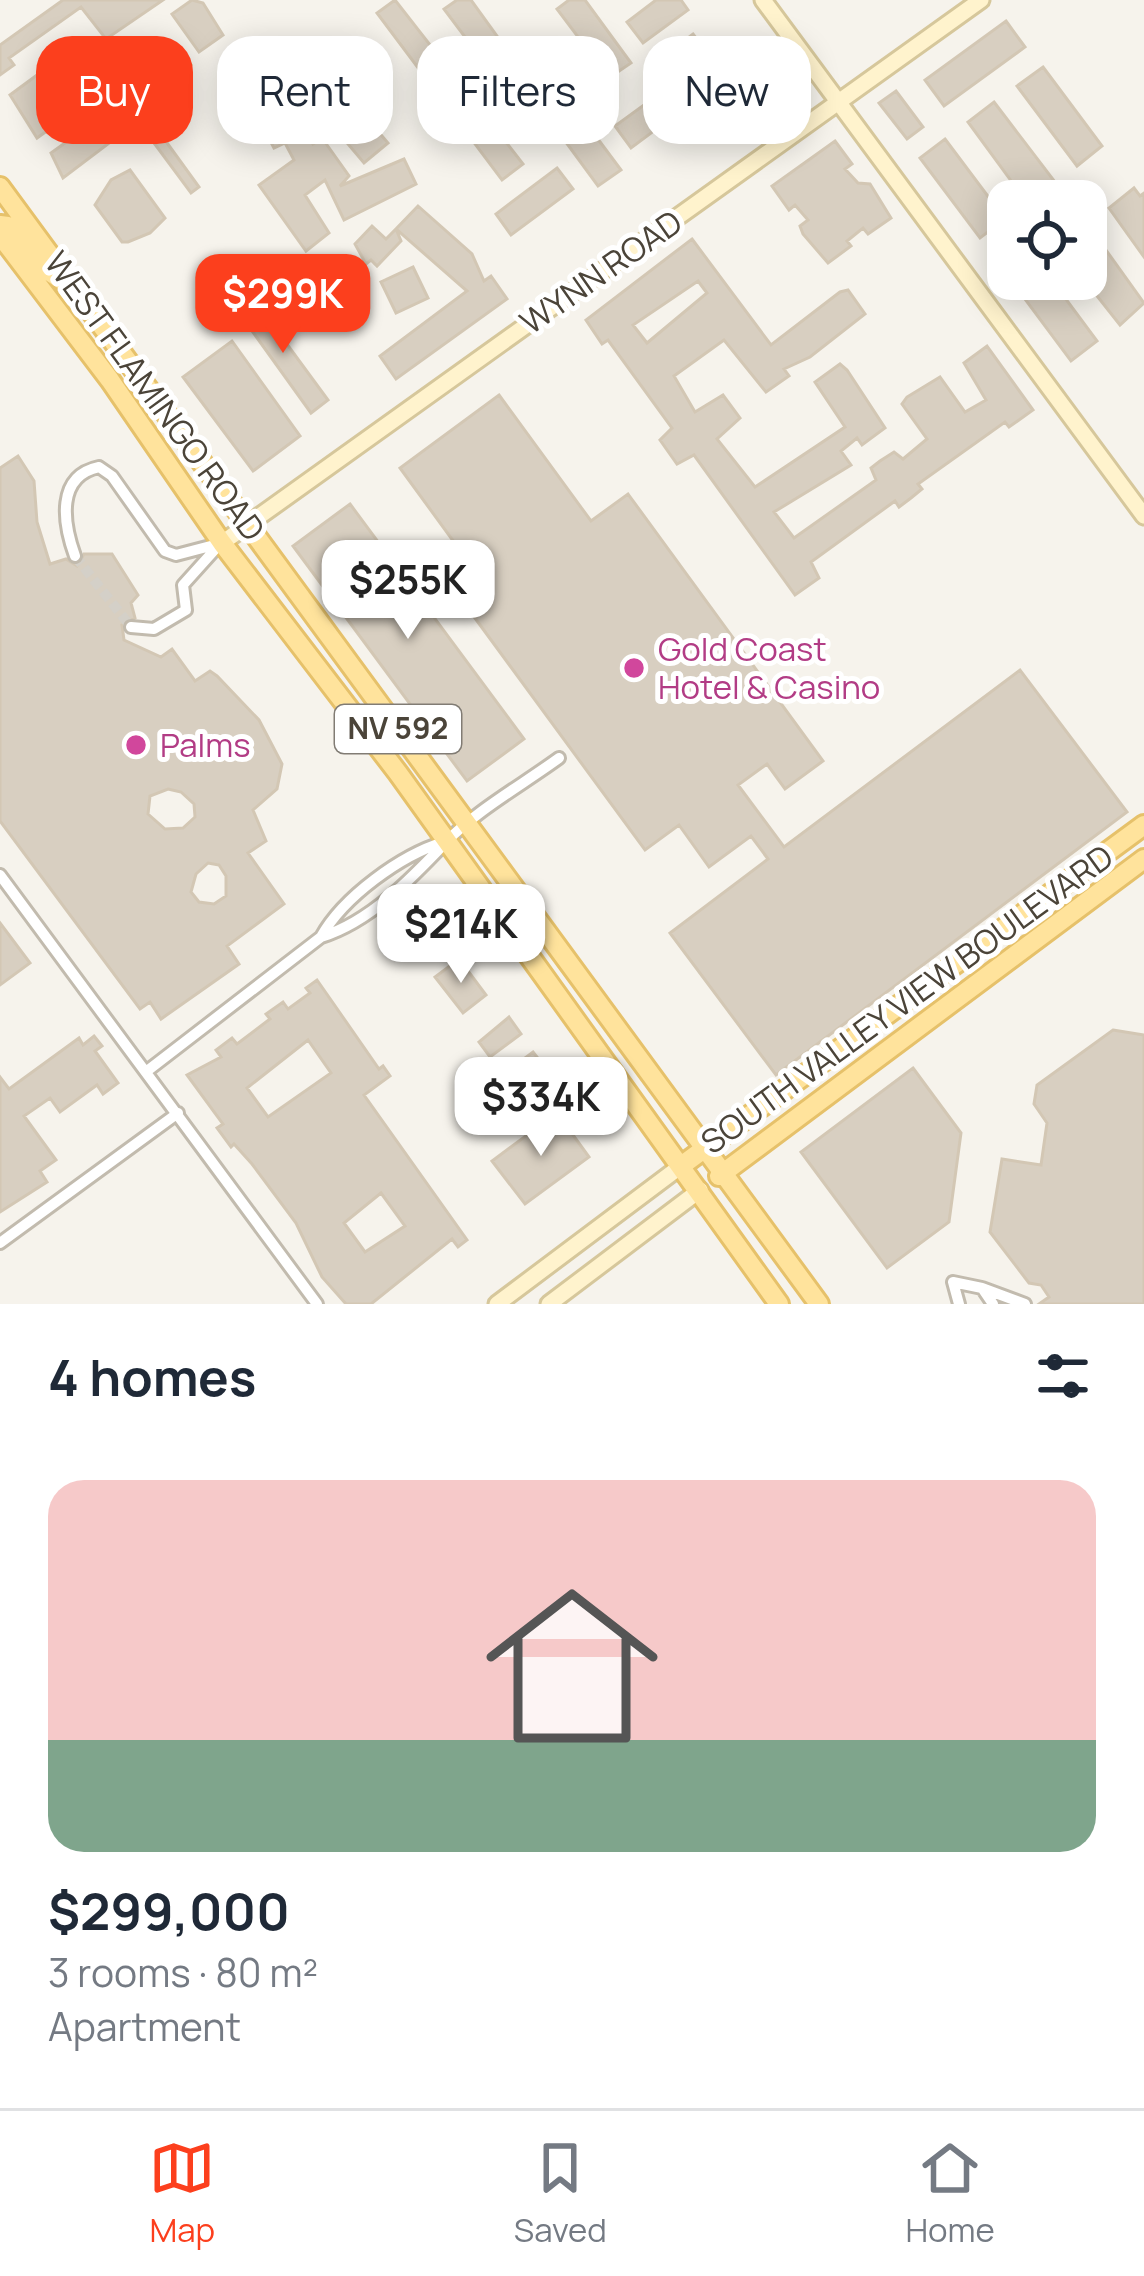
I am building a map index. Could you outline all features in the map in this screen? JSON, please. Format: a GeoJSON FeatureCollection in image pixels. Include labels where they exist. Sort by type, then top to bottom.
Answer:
{"type":"FeatureCollection","features":[{"type":"Feature","properties":{"kind":"main road","name":"WEST FLAMINGO ROAD"},"geometry":{"type":"LineString","coordinates":[[0,187],[6,206],[77,290],[819,1304]]}},
{"type":"Feature","properties":{"kind":"main road"},"geometry":{"type":"LineString","coordinates":[[0,225],[16,233],[42,267],[77,290]]}},
{"type":"Feature","properties":{"kind":"main road","name":"WEST FLAMINGO ROAD"},"geometry":{"type":"LineString","coordinates":[[0,235],[110,380],[221,543],[447,842],[779,1304]]}},
{"type":"Feature","properties":{"kind":"main road","name":"SOUTH VALLEY VIEW BOULEVARD"},"geometry":{"type":"LineString","coordinates":[[681,1166],[1144,825]]}},
{"type":"Feature","properties":{"kind":"main road","name":"SOUTH VALLEY VIEW BOULEVARD"},"geometry":{"type":"LineString","coordinates":[[700,1190],[1144,859]]}},
{"type":"Feature","properties":{"kind":"street"},"geometry":{"type":"LineString","coordinates":[[763,0],[1144,516]]}},
{"type":"Feature","properties":{"kind":"street","name":"WYNN ROAD"},"geometry":{"type":"LineString","coordinates":[[221,543],[981,0]]}},
{"type":"Feature","properties":{"kind":"street"},"geometry":{"type":"LineString","coordinates":[[75,556],[67,527],[69,490],[85,470],[100,467],[112,476],[165,550],[176,555],[221,543]]}},
{"type":"Feature","properties":{"kind":"street"},"geometry":{"type":"LineString","coordinates":[[131,627],[154,629],[186,610],[183,585],[221,543]]}},
{"type":"Feature","properties":{"kind":"street"},"geometry":{"type":"LineString","coordinates":[[147,1071],[321,937],[343,931],[430,864],[447,842],[559,758]]}},
{"type":"Feature","properties":{"kind":"street"},"geometry":{"type":"LineString","coordinates":[[0,874],[317,1304]]}},
{"type":"Feature","properties":{"kind":"street"},"geometry":{"type":"LineString","coordinates":[[0,1243],[178,1113]]}},
{"type":"Feature","properties":{"kind":"street","name":"SOUTH VALLEY VIEW BOULEVARD"},"geometry":{"type":"LineString","coordinates":[[497,1304],[681,1166]]}},
{"type":"Feature","properties":{"kind":"street","name":"SOUTH VALLEY VIEW BOULEVARD"},"geometry":{"type":"LineString","coordinates":[[549,1304],[700,1190]]}},
{"type":"Feature","properties":{"kind":"street"},"geometry":{"type":"LineString","coordinates":[[959,1304],[952,1282],[1025,1304]]}},
{"type":"Feature","properties":{"kind":"street"},"geometry":{"type":"LineString","coordinates":[[982,1288],[993,1304]]}},
{"type":"Feature","properties":{"kind":"building"},"geometry":{"type":"Polygon","coordinates":[[[63,0],[163,0],[110,36],[104,36],[81,7],[9,58],[14,65],[0,75],[0,45],[63,0]]]}},
{"type":"Feature","properties":{"kind":"building"},"geometry":{"type":"Polygon","coordinates":[[[192,0],[203,3],[223,35],[199,52],[193,36],[188,36],[172,14],[192,0]]]}},
{"type":"Feature","properties":{"kind":"building"},"geometry":{"type":"Polygon","coordinates":[[[395,0],[423,36],[417,36],[417,66],[377,13],[395,0]]]}},
{"type":"Feature","properties":{"kind":"building"},"geometry":{"type":"Polygon","coordinates":[[[457,0],[471,0],[497,36],[464,36],[444,9],[457,0]]]}},
{"type":"Feature","properties":{"kind":"building"},"geometry":{"type":"Polygon","coordinates":[[[569,0],[585,0],[611,36],[577,36],[557,9],[569,0]]]}},
{"type":"Feature","properties":{"kind":"building"},"geometry":{"type":"Polygon","coordinates":[[[656,0],[681,0],[688,10],[653,36],[643,36],[643,43],[627,22],[656,0]]]}},
{"type":"Feature","properties":{"kind":"building"},"geometry":{"type":"Polygon","coordinates":[[[1006,21],[1025,47],[944,106],[925,80],[1006,21]]]}},
{"type":"Feature","properties":{"kind":"building"},"geometry":{"type":"Polygon","coordinates":[[[619,47],[631,63],[619,71],[619,47]]]}},
{"type":"Feature","properties":{"kind":"building"},"geometry":{"type":"Polygon","coordinates":[[[1043,67],[1102,146],[1077,166],[1017,86],[1043,67]]]}},
{"type":"Feature","properties":{"kind":"building"},"geometry":{"type":"Polygon","coordinates":[[[36,76],[36,136],[10,95],[36,76]]]}},
{"type":"Feature","properties":{"kind":"building"},"geometry":{"type":"Polygon","coordinates":[[[896,91],[923,127],[907,139],[879,103],[896,91]]]}},
{"type":"Feature","properties":{"kind":"building"},"geometry":{"type":"Polygon","coordinates":[[[994,102],[1053,180],[1010,180],[968,122],[994,102]]]}},
{"type":"Feature","properties":{"kind":"building"},"geometry":{"type":"Polygon","coordinates":[[[643,106],[643,139],[631,148],[619,132],[619,123],[643,106]]]}},
{"type":"Feature","properties":{"kind":"building"},"geometry":{"type":"Polygon","coordinates":[[[945,139],[987,195],[987,233],[980,238],[920,158],[945,139]]]}},
{"type":"Feature","properties":{"kind":"building"},"geometry":{"type":"Polygon","coordinates":[[[835,141],[852,164],[845,169],[858,183],[870,184],[891,218],[868,234],[863,228],[847,241],[851,246],[828,263],[803,234],[800,226],[808,220],[795,205],[789,210],[772,186],[835,141]]]}},
{"type":"Feature","properties":{"kind":"building"},"geometry":{"type":"Polygon","coordinates":[[[64,144],[108,144],[63,178],[51,153],[64,144]]]}},
{"type":"Feature","properties":{"kind":"building"},"geometry":{"type":"Polygon","coordinates":[[[155,144],[168,144],[199,187],[191,193],[155,144]]]}},
{"type":"Feature","properties":{"kind":"building"},"geometry":{"type":"Polygon","coordinates":[[[286,144],[326,144],[349,176],[340,186],[404,159],[416,184],[344,220],[325,180],[305,195],[329,233],[306,251],[259,185],[294,160],[286,144]]]}},
{"type":"Feature","properties":{"kind":"building"},"geometry":{"type":"Polygon","coordinates":[[[348,144],[387,144],[364,163],[348,144]]]}},
{"type":"Feature","properties":{"kind":"building"},"geometry":{"type":"Polygon","coordinates":[[[475,144],[507,144],[523,164],[502,180],[475,144]]]}},
{"type":"Feature","properties":{"kind":"building"},"geometry":{"type":"Polygon","coordinates":[[[567,144],[602,144],[621,170],[598,186],[567,144]]]}},
{"type":"Feature","properties":{"kind":"building"},"geometry":{"type":"Polygon","coordinates":[[[557,168],[573,189],[511,235],[496,214],[557,168]]]}},
{"type":"Feature","properties":{"kind":"building"},"geometry":{"type":"Polygon","coordinates":[[[130,170],[165,218],[150,233],[122,242],[95,205],[111,180],[130,170]]]}},
{"type":"Feature","properties":{"kind":"building"},"geometry":{"type":"Polygon","coordinates":[[[1134,188],[1140,196],[1144,193],[1144,257],[1109,208],[1134,188]]]}},
{"type":"Feature","properties":{"kind":"building"},"geometry":{"type":"Polygon","coordinates":[[[418,206],[472,254],[484,281],[491,276],[507,299],[396,379],[380,356],[467,291],[396,229],[418,206]]]}},
{"type":"Feature","properties":{"kind":"building"},"geometry":{"type":"Polygon","coordinates":[[[372,226],[386,239],[396,229],[401,241],[377,266],[371,260],[366,264],[355,244],[372,226]]]}},
{"type":"Feature","properties":{"kind":"building"},"geometry":{"type":"Polygon","coordinates":[[[692,239],[771,345],[848,290],[865,314],[810,357],[784,369],[789,376],[766,392],[724,340],[674,376],[695,412],[723,395],[740,418],[717,439],[755,487],[845,427],[815,382],[840,364],[847,370],[885,428],[862,445],[857,438],[841,451],[851,465],[774,512],[794,538],[876,480],[871,468],[880,461],[894,452],[903,459],[927,439],[902,404],[907,397],[940,377],[965,412],[986,400],[964,363],[987,346],[1033,410],[1009,427],[1005,422],[918,484],[922,489],[899,507],[895,501],[811,562],[819,578],[795,595],[694,455],[677,464],[660,440],[672,428],[608,340],[602,344],[586,320],[692,239]],[[698,281],[633,325],[647,343],[707,293],[698,281]]]}},
{"type":"Feature","properties":{"kind":"building"},"geometry":{"type":"Polygon","coordinates":[[[1107,251],[1144,303],[1120,325],[1100,300],[1107,300],[1107,251]]]}},
{"type":"Feature","properties":{"kind":"building"},"geometry":{"type":"Polygon","coordinates":[[[413,267],[428,298],[396,313],[381,282],[413,267]]]}},
{"type":"Feature","properties":{"kind":"building"},"geometry":{"type":"Polygon","coordinates":[[[253,298],[328,400],[311,413],[237,310],[253,298]]]}},
{"type":"Feature","properties":{"kind":"building"},"geometry":{"type":"Polygon","coordinates":[[[1026,300],[1067,300],[1097,341],[1071,361],[1026,300]]]}},
{"type":"Feature","properties":{"kind":"building"},"geometry":{"type":"Polygon","coordinates":[[[232,341],[300,436],[253,471],[183,377],[232,341]]]}},
{"type":"Feature","properties":{"kind":"building"},"geometry":{"type":"Polygon","coordinates":[[[499,395],[591,521],[628,494],[823,761],[785,789],[767,764],[738,785],[784,847],[1020,670],[1127,812],[776,1075],[670,933],[768,859],[751,836],[709,867],[679,825],[645,850],[439,569],[462,553],[400,468],[499,395]]]}},
{"type":"Feature","properties":{"kind":"building","name":"Palms"},"geometry":{"type":"Polygon","coordinates":[[[18,456],[34,481],[37,522],[50,564],[66,559],[77,566],[84,554],[112,554],[138,595],[131,603],[135,618],[122,625],[124,640],[161,657],[172,649],[195,681],[210,671],[217,676],[259,720],[282,764],[277,789],[253,810],[266,841],[248,853],[284,904],[227,946],[239,964],[161,1019],[150,1002],[140,1009],[0,821],[0,468],[18,456]],[[168,789],[150,796],[148,814],[165,829],[183,828],[195,817],[194,804],[181,792],[168,789]],[[208,863],[196,874],[191,892],[199,902],[214,904],[226,896],[226,876],[219,865],[208,863]]]}},
{"type":"Feature","properties":{"kind":"building"},"geometry":{"type":"Polygon","coordinates":[[[350,504],[524,739],[467,781],[293,546],[350,504]]]}},
{"type":"Feature","properties":{"kind":"building"},"geometry":{"type":"Polygon","coordinates":[[[424,899],[442,922],[398,954],[381,931],[424,899]]]}},
{"type":"Feature","properties":{"kind":"building"},"geometry":{"type":"Polygon","coordinates":[[[0,923],[30,963],[0,985],[0,923]]]}},
{"type":"Feature","properties":{"kind":"building"},"geometry":{"type":"Polygon","coordinates":[[[459,959],[486,995],[463,1013],[435,977],[459,959]]]}},
{"type":"Feature","properties":{"kind":"building"},"geometry":{"type":"Polygon","coordinates":[[[317,980],[379,1069],[383,1066],[390,1076],[364,1095],[467,1240],[458,1247],[452,1239],[371,1304],[346,1304],[322,1277],[296,1223],[252,1164],[217,1128],[223,1124],[187,1075],[221,1057],[216,1050],[232,1038],[237,1044],[270,1019],[266,1014],[283,1002],[288,1009],[310,993],[306,988],[317,980]],[[308,1040],[247,1088],[268,1117],[331,1073],[308,1040]],[[381,1193],[344,1223],[365,1252],[405,1226],[381,1193]]]}},
{"type":"Feature","properties":{"kind":"building"},"geometry":{"type":"Polygon","coordinates":[[[509,1017],[521,1034],[490,1057],[479,1042],[509,1017]]]}},
{"type":"Feature","properties":{"kind":"building"},"geometry":{"type":"Polygon","coordinates":[[[1113,1030],[1144,1035],[1144,1304],[1039,1304],[1049,1297],[1041,1285],[1029,1283],[990,1232],[1002,1159],[1041,1165],[1047,1123],[1034,1104],[1037,1085],[1113,1030]]]}},
{"type":"Feature","properties":{"kind":"building"},"geometry":{"type":"Polygon","coordinates":[[[94,1036],[102,1046],[95,1051],[118,1083],[103,1094],[97,1085],[60,1112],[50,1098],[24,1116],[56,1160],[40,1171],[47,1182],[0,1212],[0,1077],[9,1089],[79,1038],[83,1045],[94,1036]]]}},
{"type":"Feature","properties":{"kind":"building"},"geometry":{"type":"Polygon","coordinates":[[[533,1052],[547,1070],[500,1106],[486,1087],[533,1052]]]}},
{"type":"Feature","properties":{"kind":"building"},"geometry":{"type":"Polygon","coordinates":[[[913,1068],[961,1133],[949,1222],[887,1268],[801,1152],[913,1068]]]}},
{"type":"Feature","properties":{"kind":"building"},"geometry":{"type":"Polygon","coordinates":[[[557,1113],[589,1157],[525,1204],[492,1161],[557,1113]]]}},
{"type":"Feature","properties":{"kind":"tunnel"},"geometry":{"type":"LineString","coordinates":[[75,556],[131,627]]}},
{"type":"Feature","properties":{"kind":"place","name":"Gold Coast Hotel & Casino"},"geometry":{"type":"Point","coordinates":[634,668]}},
{"type":"Feature","properties":{"kind":"place","name":"Palms"},"geometry":{"type":"Point","coordinates":[136,745]}}]}
